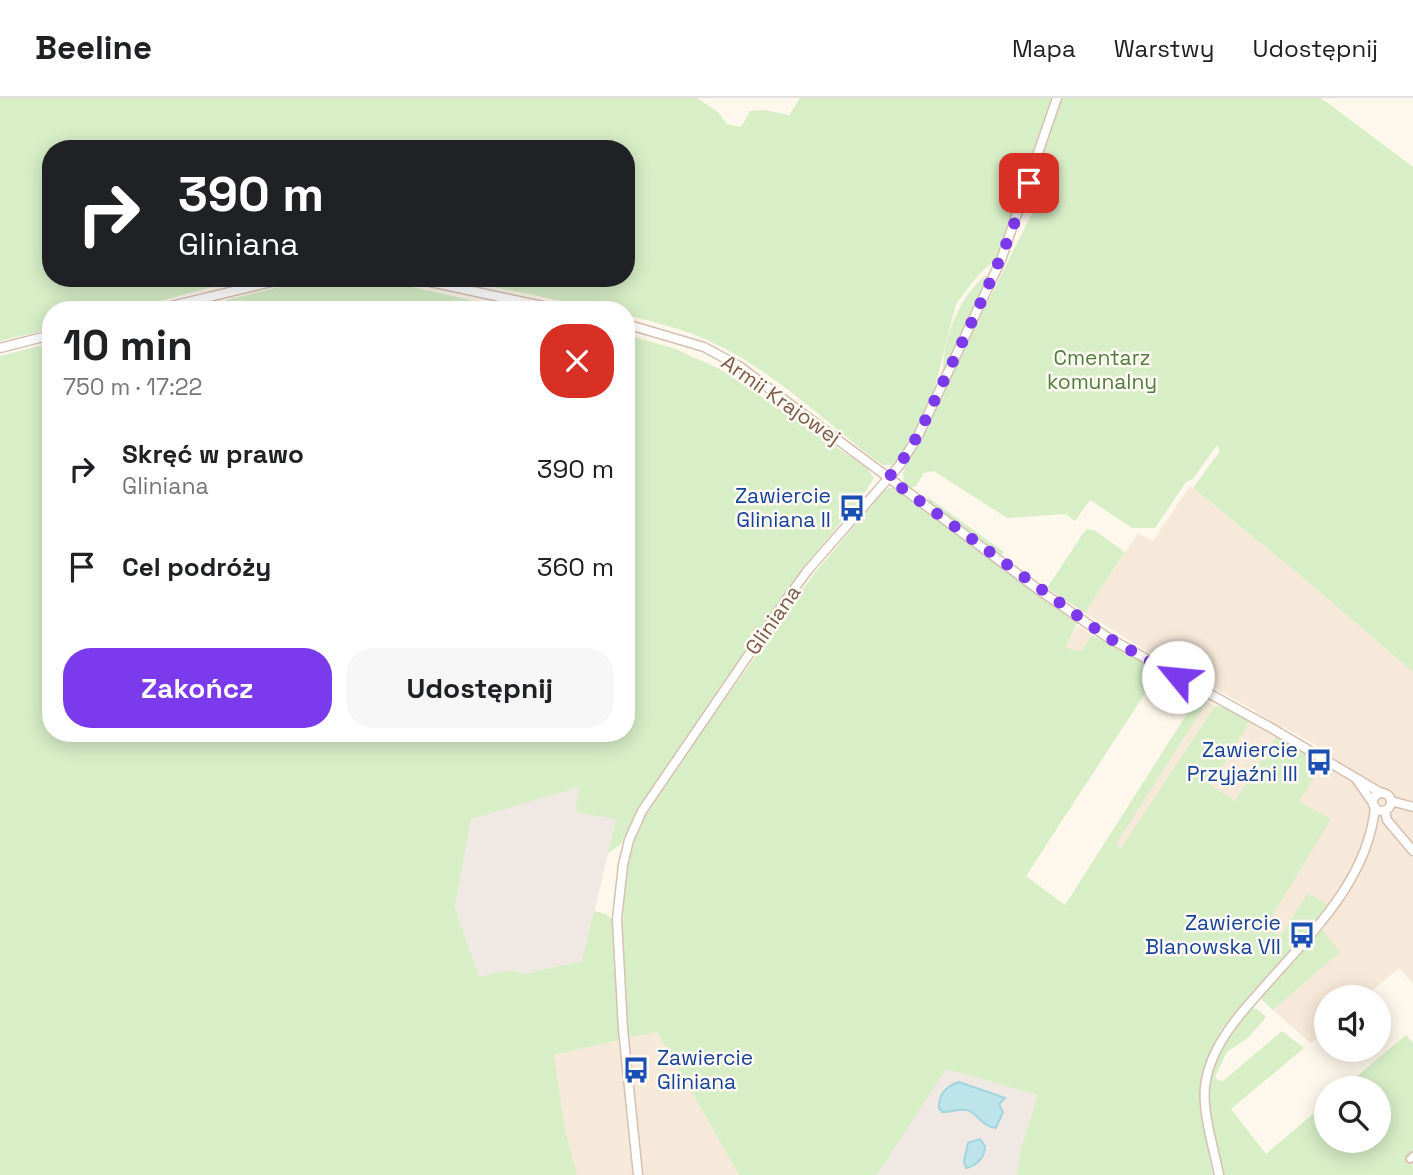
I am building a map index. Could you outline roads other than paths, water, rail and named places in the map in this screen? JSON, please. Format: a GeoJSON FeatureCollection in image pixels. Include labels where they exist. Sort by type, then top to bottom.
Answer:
{"type":"FeatureCollection","features":[{"type":"Feature","properties":{"kind":"street","name":"Gliniana"},"geometry":{"type":"LineString","coordinates":[[638,1175],[623,1029],[617,919],[622,865],[629,840],[642,811],[786,600],[808,570],[899,466],[916,438],[1001,260],[1057,98]]}},
{"type":"Feature","properties":{"kind":"street"},"geometry":{"type":"LineString","coordinates":[[192,301],[251,287]]}},
{"type":"Feature","properties":{"kind":"street"},"geometry":{"type":"LineString","coordinates":[[454,287],[519,301]]}},
{"type":"Feature","properties":{"kind":"street","name":"Armii Krajowej"},"geometry":{"type":"LineString","coordinates":[[635,327],[687,341],[733,363],[769,387],[1039,590],[1115,642],[1388,795],[1391,802]]}},
{"type":"Feature","properties":{"kind":"street"},"geometry":{"type":"LineString","coordinates":[[0,348],[42,337]]}},
{"type":"Feature","properties":{"kind":"street"},"geometry":{"type":"LineString","coordinates":[[1357,779],[1374,805],[1385,814],[1413,851]]}},
{"type":"Feature","properties":{"kind":"street"},"geometry":{"type":"LineString","coordinates":[[1219,1175],[1205,1088],[1214,1055],[1239,1015],[1345,890],[1359,866],[1372,828],[1374,797],[1381,793]]}},
{"type":"Feature","properties":{"kind":"street"},"geometry":{"type":"LineString","coordinates":[[1372,828],[1385,814],[1391,802],[1413,807]]}},
{"type":"Feature","properties":{"kind":"water"},"geometry":{"type":"Polygon","coordinates":[[[959,1082],[1005,1098],[999,1104],[1003,1112],[996,1128],[986,1125],[974,1113],[966,1110],[942,1112],[939,1108],[941,1095],[959,1082]]]}},
{"type":"Feature","properties":{"kind":"water"},"geometry":{"type":"Polygon","coordinates":[[[980,1139],[985,1146],[984,1154],[977,1163],[966,1168],[964,1161],[968,1143],[980,1139]]]}},
{"type":"Feature","properties":{"kind":"place","name":"Zawiercie Gliniana II"},"geometry":{"type":"Point","coordinates":[852,508]}},
{"type":"Feature","properties":{"kind":"place","name":"Zawiercie Przyjaźni III"},"geometry":{"type":"Point","coordinates":[1319,762]}},
{"type":"Feature","properties":{"kind":"place","name":"Zawiercie Blanowska VII"},"geometry":{"type":"Point","coordinates":[1302,935]}},
{"type":"Feature","properties":{"kind":"place","name":"Zawiercie Gliniana"},"geometry":{"type":"Point","coordinates":[636,1070]}},
{"type":"Feature","properties":{"kind":"park label","name":"Cmentarz komunalny"},"geometry":{"type":"Point","coordinates":[1102,370]}}]}
